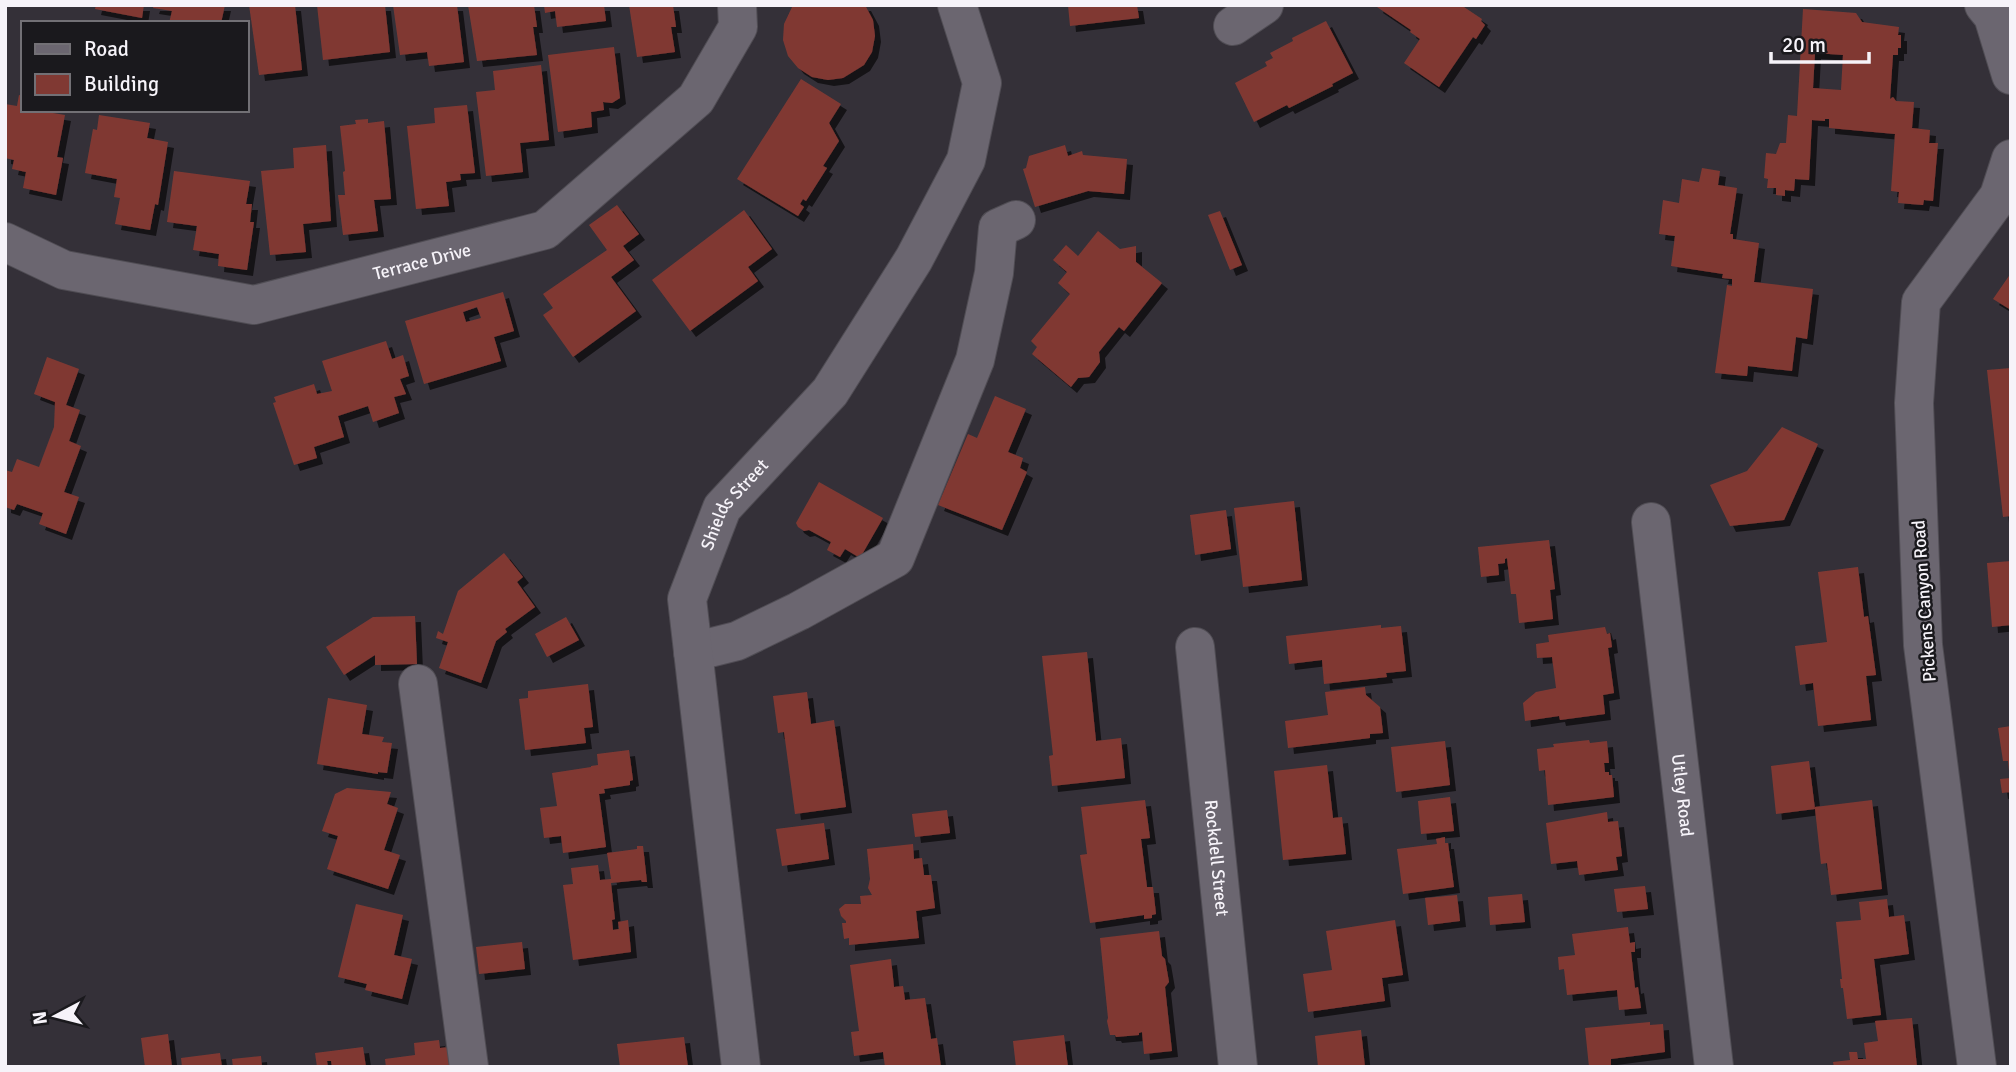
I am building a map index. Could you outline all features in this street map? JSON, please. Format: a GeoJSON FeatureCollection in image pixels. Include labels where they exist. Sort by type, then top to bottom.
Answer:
{"type":"FeatureCollection","features":[{"type":"Feature","properties":{"kind":"street","name":"Terrace Drive"},"geometry":{"type":"LineString","coordinates":[[5,242],[64,270],[254,305],[545,230],[696,99],[738,27],[737,5]]}},
{"type":"Feature","properties":{"kind":"street","name":"Shields Street"},"geometry":{"type":"LineString","coordinates":[[741,1067],[687,599],[722,508],[830,392],[914,259],[966,160],[982,83],[957,5]]}},
{"type":"Feature","properties":{"kind":"street"},"geometry":{"type":"LineString","coordinates":[[1233,26],[1264,5]]}},
{"type":"Feature","properties":{"kind":"street"},"geometry":{"type":"LineString","coordinates":[[1984,5],[1993,16],[2011,75]]}},
{"type":"Feature","properties":{"kind":"street","name":"Pickens Canyon Road"},"geometry":{"type":"LineString","coordinates":[[1977,1067],[1923,645],[1913,403],[1921,302],[1999,197],[2011,159]]}},
{"type":"Feature","properties":{"kind":"street"},"geometry":{"type":"LineString","coordinates":[[693,652],[737,641],[799,611],[895,558],[975,359],[994,274],[998,228],[1016,220]]}},
{"type":"Feature","properties":{"kind":"street","name":"Utley Road"},"geometry":{"type":"LineString","coordinates":[[1651,522],[1714,1067]]}},
{"type":"Feature","properties":{"kind":"street","name":"Rockdell Street"},"geometry":{"type":"LineString","coordinates":[[1195,647],[1238,1067]]}},
{"type":"Feature","properties":{"kind":"street"},"geometry":{"type":"LineString","coordinates":[[418,684],[469,1067]]}},
{"type":"Feature","properties":{"kind":"building"},"geometry":{"type":"Polygon","coordinates":[[[96,5],[144,5],[142,18],[95,9],[96,5]]]}},
{"type":"Feature","properties":{"kind":"building"},"geometry":{"type":"Polygon","coordinates":[[[154,5],[225,5],[221,21],[170,21],[172,11],[153,8],[154,5]]]}},
{"type":"Feature","properties":{"kind":"building"},"geometry":{"type":"Polygon","coordinates":[[[249,5],[295,5],[302,70],[259,75],[249,5]]]}},
{"type":"Feature","properties":{"kind":"building"},"geometry":{"type":"Polygon","coordinates":[[[317,5],[385,5],[390,52],[323,60],[317,5]]]}},
{"type":"Feature","properties":{"kind":"building"},"geometry":{"type":"Polygon","coordinates":[[[393,5],[457,5],[464,62],[429,66],[427,52],[400,55],[393,5]]]}},
{"type":"Feature","properties":{"kind":"building"},"geometry":{"type":"Polygon","coordinates":[[[468,5],[534,5],[537,27],[533,27],[537,55],[477,61],[468,5]]]}},
{"type":"Feature","properties":{"kind":"building"},"geometry":{"type":"Polygon","coordinates":[[[544,5],[604,5],[606,21],[557,27],[555,11],[545,13],[544,5]]]}},
{"type":"Feature","properties":{"kind":"building"},"geometry":{"type":"Polygon","coordinates":[[[629,5],[673,5],[676,27],[671,27],[675,52],[637,57],[629,5]]]}},
{"type":"Feature","properties":{"kind":"building"},"geometry":{"type":"Polygon","coordinates":[[[793,5],[865,5],[873,20],[875,36],[872,52],[864,65],[843,78],[828,80],[812,77],[798,68],[788,56],[783,40],[784,24],[793,5]]]}},
{"type":"Feature","properties":{"kind":"building"},"geometry":{"type":"Polygon","coordinates":[[[1068,5],[1137,5],[1139,18],[1070,26],[1068,5]]]}},
{"type":"Feature","properties":{"kind":"building"},"geometry":{"type":"Polygon","coordinates":[[[1461,5],[1482,19],[1485,25],[1476,39],[1473,37],[1439,87],[1404,63],[1420,39],[1377,7],[1461,5]]]}},
{"type":"Feature","properties":{"kind":"building"},"geometry":{"type":"Polygon","coordinates":[[[1803,9],[1856,13],[1862,22],[1899,27],[1901,48],[1898,48],[1898,55],[1893,55],[1890,99],[1893,97],[1896,101],[1914,102],[1912,128],[1930,130],[1929,143],[1938,143],[1933,201],[1924,200],[1923,205],[1898,203],[1899,192],[1891,191],[1895,134],[1829,128],[1829,119],[1812,120],[1809,180],[1795,179],[1794,191],[1785,190],[1785,196],[1776,195],[1776,188],[1767,188],[1768,179],[1764,178],[1766,153],[1776,154],[1780,143],[1786,143],[1788,115],[1797,116],[1803,9]],[[1815,53],[1813,88],[1841,90],[1843,55],[1815,53]]]}},
{"type":"Feature","properties":{"kind":"building"},"geometry":{"type":"Polygon","coordinates":[[[1326,21],[1353,73],[1289,108],[1287,105],[1254,122],[1235,83],[1267,66],[1265,62],[1273,58],[1270,53],[1293,41],[1292,38],[1326,21]]]}},
{"type":"Feature","properties":{"kind":"building"},"geometry":{"type":"Polygon","coordinates":[[[614,47],[620,98],[612,103],[603,102],[604,110],[591,112],[592,127],[558,132],[548,55],[614,47]]]}},
{"type":"Feature","properties":{"kind":"building"},"geometry":{"type":"Polygon","coordinates":[[[541,65],[549,140],[520,143],[523,172],[486,176],[476,92],[495,90],[493,71],[541,65]]]}},
{"type":"Feature","properties":{"kind":"building"},"geometry":{"type":"Polygon","coordinates":[[[801,79],[841,104],[829,123],[839,141],[823,166],[827,168],[806,201],[803,199],[800,204],[804,207],[798,216],[737,179],[801,79]]]}},
{"type":"Feature","properties":{"kind":"building"},"geometry":{"type":"Polygon","coordinates":[[[19,95],[21,112],[53,112],[65,115],[57,157],[63,158],[56,195],[23,188],[26,172],[12,169],[14,160],[5,158],[5,104],[17,106],[19,95]]]}},
{"type":"Feature","properties":{"kind":"building"},"geometry":{"type":"Polygon","coordinates":[[[467,105],[475,173],[460,174],[461,180],[446,182],[449,206],[416,209],[407,126],[435,123],[434,108],[467,105]]]}},
{"type":"Feature","properties":{"kind":"building"},"geometry":{"type":"Polygon","coordinates":[[[99,115],[150,123],[147,138],[168,142],[158,205],[155,204],[150,230],[115,224],[120,198],[114,197],[117,179],[85,173],[93,129],[97,130],[99,115]]]}},
{"type":"Feature","properties":{"kind":"building"},"geometry":{"type":"Polygon","coordinates":[[[368,119],[368,123],[384,121],[391,199],[374,200],[378,231],[343,235],[338,195],[345,195],[340,126],[356,124],[355,120],[368,119]]]}},
{"type":"Feature","properties":{"kind":"building"},"geometry":{"type":"Polygon","coordinates":[[[326,145],[331,221],[303,224],[306,252],[270,255],[261,171],[294,168],[293,148],[326,145]]]}},
{"type":"Feature","properties":{"kind":"building"},"geometry":{"type":"Polygon","coordinates":[[[1065,145],[1068,156],[1082,151],[1083,155],[1127,159],[1124,194],[1088,191],[1035,207],[1023,169],[1026,168],[1029,156],[1065,145]]]}},
{"type":"Feature","properties":{"kind":"building"},"geometry":{"type":"Polygon","coordinates":[[[1702,168],[1720,171],[1718,185],[1737,188],[1730,234],[1733,234],[1733,239],[1759,243],[1754,282],[1813,289],[1807,339],[1796,337],[1792,371],[1748,366],[1747,376],[1715,373],[1727,285],[1732,286],[1732,279],[1722,278],[1723,274],[1671,266],[1675,236],[1659,234],[1663,200],[1679,203],[1682,179],[1699,182],[1702,168]]]}},
{"type":"Feature","properties":{"kind":"building"},"geometry":{"type":"Polygon","coordinates":[[[174,171],[250,181],[246,204],[252,204],[250,222],[254,222],[247,270],[218,266],[219,254],[193,250],[197,226],[167,222],[174,171]]]}},
{"type":"Feature","properties":{"kind":"building"},"geometry":{"type":"Polygon","coordinates":[[[617,205],[639,234],[623,246],[634,260],[611,277],[636,311],[573,357],[543,315],[553,308],[543,294],[607,250],[589,225],[617,205]]]}},
{"type":"Feature","properties":{"kind":"building"},"geometry":{"type":"Polygon","coordinates":[[[744,210],[772,249],[748,267],[758,281],[690,331],[652,280],[744,210]]]}},
{"type":"Feature","properties":{"kind":"building"},"geometry":{"type":"Polygon","coordinates":[[[1220,211],[1242,265],[1230,270],[1208,215],[1220,211]]]}},
{"type":"Feature","properties":{"kind":"building"},"geometry":{"type":"Polygon","coordinates":[[[1098,231],[1120,249],[1136,246],[1136,262],[1162,283],[1124,331],[1119,327],[1099,352],[1100,362],[1089,377],[1078,378],[1071,387],[1032,354],[1037,347],[1031,341],[1070,294],[1058,283],[1067,272],[1053,260],[1066,245],[1078,256],[1098,231]]]}},
{"type":"Feature","properties":{"kind":"building"},"geometry":{"type":"Polygon","coordinates":[[[2011,273],[2011,310],[1993,299],[2011,273]]]}},
{"type":"Feature","properties":{"kind":"building"},"geometry":{"type":"Polygon","coordinates":[[[503,292],[514,331],[494,337],[501,361],[424,384],[405,321],[503,292]],[[477,307],[463,312],[466,322],[481,318],[477,307]]]}},
{"type":"Feature","properties":{"kind":"building"},"geometry":{"type":"Polygon","coordinates":[[[386,341],[392,359],[403,355],[409,376],[400,379],[406,394],[394,397],[399,413],[373,422],[368,406],[338,416],[344,437],[314,447],[317,458],[294,465],[273,403],[276,402],[274,397],[314,384],[317,394],[332,391],[322,361],[386,341]]]}},
{"type":"Feature","properties":{"kind":"building"},"geometry":{"type":"Polygon","coordinates":[[[47,357],[79,369],[66,405],[80,410],[69,441],[81,446],[64,492],[79,497],[66,534],[39,524],[43,513],[17,504],[14,510],[5,507],[5,470],[12,472],[17,459],[39,467],[54,427],[55,402],[34,394],[47,357]]]}},
{"type":"Feature","properties":{"kind":"building"},"geometry":{"type":"Polygon","coordinates":[[[2011,368],[2011,516],[2003,517],[1987,370],[2011,368]]]}},
{"type":"Feature","properties":{"kind":"building"},"geometry":{"type":"Polygon","coordinates":[[[995,396],[1026,409],[1008,452],[1023,458],[1020,468],[1027,472],[1002,530],[938,505],[968,434],[977,438],[995,396]]]}},
{"type":"Feature","properties":{"kind":"building"},"geometry":{"type":"Polygon","coordinates":[[[1782,427],[1818,444],[1784,520],[1730,526],[1710,485],[1747,471],[1782,427]]]}},
{"type":"Feature","properties":{"kind":"building"},"geometry":{"type":"Polygon","coordinates":[[[819,482],[883,518],[860,558],[845,549],[840,557],[827,550],[831,542],[798,527],[796,523],[819,482]]]}},
{"type":"Feature","properties":{"kind":"building"},"geometry":{"type":"Polygon","coordinates":[[[1294,501],[1302,580],[1243,587],[1234,508],[1294,501]]]}},
{"type":"Feature","properties":{"kind":"building"},"geometry":{"type":"Polygon","coordinates":[[[1226,510],[1231,549],[1195,555],[1190,515],[1226,510]]]}},
{"type":"Feature","properties":{"kind":"building"},"geometry":{"type":"Polygon","coordinates":[[[1549,540],[1555,589],[1550,590],[1553,619],[1519,623],[1516,594],[1511,594],[1507,558],[1505,563],[1498,564],[1499,575],[1481,577],[1478,547],[1549,540]]]}},
{"type":"Feature","properties":{"kind":"building"},"geometry":{"type":"Polygon","coordinates":[[[504,553],[523,577],[517,582],[535,607],[505,629],[507,632],[496,641],[481,683],[439,668],[448,642],[436,638],[438,631],[443,634],[458,591],[504,553]]]}},
{"type":"Feature","properties":{"kind":"building"},"geometry":{"type":"Polygon","coordinates":[[[2011,561],[2011,625],[1992,627],[1987,563],[2011,561]]]}},
{"type":"Feature","properties":{"kind":"building"},"geometry":{"type":"Polygon","coordinates":[[[1858,567],[1864,617],[1868,616],[1876,675],[1866,676],[1871,720],[1818,726],[1813,683],[1800,685],[1795,646],[1827,642],[1818,572],[1858,567]]]}},
{"type":"Feature","properties":{"kind":"building"},"geometry":{"type":"Polygon","coordinates":[[[415,616],[417,664],[375,665],[375,655],[344,675],[326,647],[373,617],[415,616]]]}},
{"type":"Feature","properties":{"kind":"building"},"geometry":{"type":"Polygon","coordinates":[[[566,617],[579,640],[547,657],[535,634],[566,617]]]}},
{"type":"Feature","properties":{"kind":"building"},"geometry":{"type":"Polygon","coordinates":[[[1381,625],[1381,628],[1401,626],[1406,671],[1386,673],[1387,677],[1324,684],[1322,660],[1289,664],[1286,636],[1381,625]]]}},
{"type":"Feature","properties":{"kind":"building"},"geometry":{"type":"Polygon","coordinates":[[[1605,627],[1607,634],[1610,633],[1612,647],[1608,648],[1614,693],[1603,695],[1605,714],[1525,721],[1523,703],[1536,692],[1556,688],[1552,657],[1537,658],[1536,644],[1549,642],[1548,635],[1605,627]]]}},
{"type":"Feature","properties":{"kind":"building"},"geometry":{"type":"Polygon","coordinates":[[[1087,652],[1096,741],[1121,738],[1125,778],[1052,786],[1049,756],[1053,755],[1042,656],[1087,652]]]}},
{"type":"Feature","properties":{"kind":"building"},"geometry":{"type":"Polygon","coordinates":[[[588,684],[593,727],[584,728],[586,743],[525,750],[519,699],[528,698],[528,691],[588,684]]]}},
{"type":"Feature","properties":{"kind":"building"},"geometry":{"type":"Polygon","coordinates":[[[1365,687],[1366,695],[1380,707],[1383,733],[1370,734],[1370,738],[1288,748],[1285,721],[1328,715],[1325,692],[1365,687]]]}},
{"type":"Feature","properties":{"kind":"building"},"geometry":{"type":"Polygon","coordinates":[[[807,692],[811,724],[834,720],[846,807],[795,814],[784,732],[778,733],[773,696],[807,692]]]}},
{"type":"Feature","properties":{"kind":"building"},"geometry":{"type":"Polygon","coordinates":[[[328,698],[367,705],[362,734],[384,737],[382,742],[392,743],[387,773],[378,774],[317,764],[328,698]]]}},
{"type":"Feature","properties":{"kind":"building"},"geometry":{"type":"Polygon","coordinates":[[[2011,726],[2009,771],[2008,761],[2003,761],[1998,728],[2011,726]]]}},
{"type":"Feature","properties":{"kind":"building"},"geometry":{"type":"Polygon","coordinates":[[[1589,740],[1590,743],[1607,741],[1609,763],[1604,763],[1605,772],[1612,775],[1614,797],[1548,805],[1545,770],[1539,771],[1537,749],[1554,747],[1553,744],[1589,740]]]}},
{"type":"Feature","properties":{"kind":"building"},"geometry":{"type":"Polygon","coordinates":[[[1445,741],[1450,785],[1396,792],[1391,747],[1445,741]]]}},
{"type":"Feature","properties":{"kind":"building"},"geometry":{"type":"Polygon","coordinates":[[[629,750],[633,780],[630,785],[604,789],[605,793],[599,794],[606,847],[563,853],[561,836],[544,838],[540,808],[557,806],[552,773],[598,765],[597,754],[629,750]]]}},
{"type":"Feature","properties":{"kind":"building"},"geometry":{"type":"Polygon","coordinates":[[[1809,761],[1815,809],[1776,814],[1771,766],[1809,761]]]}},
{"type":"Feature","properties":{"kind":"building"},"geometry":{"type":"Polygon","coordinates":[[[1327,765],[1333,818],[1342,817],[1346,854],[1283,860],[1274,771],[1327,765]]]}},
{"type":"Feature","properties":{"kind":"building"},"geometry":{"type":"Polygon","coordinates":[[[2011,778],[2011,792],[2002,793],[2000,779],[2011,778]]]}},
{"type":"Feature","properties":{"kind":"building"},"geometry":{"type":"Polygon","coordinates":[[[347,788],[391,792],[387,804],[398,808],[384,850],[400,855],[388,889],[327,869],[338,836],[322,831],[335,794],[347,788]]]}},
{"type":"Feature","properties":{"kind":"building"},"geometry":{"type":"Polygon","coordinates":[[[1450,797],[1454,831],[1421,834],[1418,801],[1450,797]]]}},
{"type":"Feature","properties":{"kind":"building"},"geometry":{"type":"Polygon","coordinates":[[[1145,800],[1150,838],[1141,839],[1147,887],[1153,887],[1156,914],[1152,915],[1152,918],[1144,919],[1144,915],[1090,923],[1080,855],[1087,854],[1081,807],[1145,800]]]}},
{"type":"Feature","properties":{"kind":"building"},"geometry":{"type":"Polygon","coordinates":[[[1872,800],[1882,889],[1831,895],[1827,863],[1821,864],[1815,807],[1872,800]]]}},
{"type":"Feature","properties":{"kind":"building"},"geometry":{"type":"Polygon","coordinates":[[[947,810],[950,833],[915,837],[912,814],[947,810]]]}},
{"type":"Feature","properties":{"kind":"building"},"geometry":{"type":"Polygon","coordinates":[[[1607,812],[1608,822],[1618,821],[1622,856],[1616,857],[1618,870],[1579,875],[1577,861],[1551,864],[1546,823],[1607,812]]]}},
{"type":"Feature","properties":{"kind":"building"},"geometry":{"type":"Polygon","coordinates":[[[824,823],[829,859],[782,866],[776,829],[824,823]]]}},
{"type":"Feature","properties":{"kind":"building"},"geometry":{"type":"Polygon","coordinates":[[[1445,837],[1454,887],[1403,894],[1397,849],[1437,844],[1436,839],[1445,837]]]}},
{"type":"Feature","properties":{"kind":"building"},"geometry":{"type":"Polygon","coordinates":[[[913,844],[914,859],[922,858],[924,875],[931,875],[935,908],[916,911],[919,938],[849,945],[849,938],[844,939],[842,923],[846,921],[839,909],[845,904],[861,904],[860,896],[872,895],[868,888],[870,879],[867,849],[913,844]]]}},
{"type":"Feature","properties":{"kind":"building"},"geometry":{"type":"Polygon","coordinates":[[[637,846],[643,846],[647,882],[641,880],[611,883],[615,919],[612,920],[613,930],[619,929],[618,922],[628,920],[631,952],[573,960],[563,885],[573,884],[571,868],[598,865],[600,880],[611,879],[607,853],[637,849],[637,846]]]}},
{"type":"Feature","properties":{"kind":"building"},"geometry":{"type":"Polygon","coordinates":[[[1645,886],[1648,909],[1617,912],[1614,889],[1645,886]]]}},
{"type":"Feature","properties":{"kind":"building"},"geometry":{"type":"Polygon","coordinates":[[[1522,894],[1525,922],[1490,925],[1488,897],[1522,894]]]}},
{"type":"Feature","properties":{"kind":"building"},"geometry":{"type":"Polygon","coordinates":[[[1457,895],[1460,921],[1428,925],[1425,898],[1457,895]]]}},
{"type":"Feature","properties":{"kind":"building"},"geometry":{"type":"Polygon","coordinates":[[[1887,899],[1889,917],[1904,915],[1909,954],[1874,959],[1881,1015],[1847,1019],[1841,988],[1836,922],[1861,920],[1859,902],[1887,899]]]}},
{"type":"Feature","properties":{"kind":"building"},"geometry":{"type":"Polygon","coordinates":[[[356,904],[403,915],[394,955],[412,959],[402,999],[365,990],[367,984],[338,977],[356,904]]]}},
{"type":"Feature","properties":{"kind":"building"},"geometry":{"type":"Polygon","coordinates":[[[1395,920],[1403,975],[1382,978],[1385,1001],[1308,1012],[1303,974],[1332,970],[1326,931],[1395,920]]]}},
{"type":"Feature","properties":{"kind":"building"},"geometry":{"type":"Polygon","coordinates":[[[1628,927],[1630,943],[1635,942],[1635,952],[1631,952],[1635,988],[1638,987],[1641,1008],[1619,1010],[1617,990],[1567,995],[1564,969],[1559,970],[1558,957],[1575,955],[1572,934],[1628,927]]]}},
{"type":"Feature","properties":{"kind":"building"},"geometry":{"type":"Polygon","coordinates":[[[1159,931],[1169,982],[1165,987],[1172,1051],[1144,1054],[1142,1032],[1139,1035],[1110,1035],[1100,938],[1159,931]]]}},
{"type":"Feature","properties":{"kind":"building"},"geometry":{"type":"Polygon","coordinates":[[[522,942],[525,969],[479,974],[476,947],[522,942]]]}},
{"type":"Feature","properties":{"kind":"building"},"geometry":{"type":"Polygon","coordinates":[[[891,959],[894,987],[903,986],[905,1000],[925,998],[931,1039],[937,1038],[941,1067],[885,1067],[883,1052],[854,1056],[851,1032],[859,1031],[850,965],[891,959]]]}},
{"type":"Feature","properties":{"kind":"building"},"geometry":{"type":"Polygon","coordinates":[[[1912,1018],[1917,1067],[1834,1067],[1833,1062],[1850,1060],[1849,1052],[1857,1052],[1858,1059],[1866,1059],[1864,1043],[1878,1041],[1875,1021],[1912,1018]]]}},
{"type":"Feature","properties":{"kind":"building"},"geometry":{"type":"Polygon","coordinates":[[[1650,1022],[1650,1025],[1663,1024],[1665,1052],[1611,1059],[1611,1066],[1589,1067],[1585,1028],[1650,1022]]]}},
{"type":"Feature","properties":{"kind":"building"},"geometry":{"type":"Polygon","coordinates":[[[1361,1030],[1365,1067],[1318,1067],[1315,1036],[1361,1030]]]}},
{"type":"Feature","properties":{"kind":"building"},"geometry":{"type":"Polygon","coordinates":[[[168,1034],[172,1067],[145,1067],[141,1038],[168,1034]]]}},
{"type":"Feature","properties":{"kind":"building"},"geometry":{"type":"Polygon","coordinates":[[[1064,1035],[1068,1067],[1016,1067],[1013,1041],[1064,1035]]]}},
{"type":"Feature","properties":{"kind":"building"},"geometry":{"type":"Polygon","coordinates":[[[684,1037],[688,1067],[620,1067],[617,1044],[684,1037]]]}},
{"type":"Feature","properties":{"kind":"building"},"geometry":{"type":"Polygon","coordinates":[[[439,1040],[440,1048],[450,1047],[452,1067],[386,1067],[385,1059],[415,1055],[414,1043],[439,1040]]]}},
{"type":"Feature","properties":{"kind":"building"},"geometry":{"type":"Polygon","coordinates":[[[363,1047],[366,1067],[332,1067],[331,1061],[327,1061],[328,1067],[317,1067],[315,1053],[363,1047]]]}},
{"type":"Feature","properties":{"kind":"building"},"geometry":{"type":"Polygon","coordinates":[[[220,1053],[222,1067],[182,1067],[181,1058],[220,1053]]]}},
{"type":"Feature","properties":{"kind":"building"},"geometry":{"type":"Polygon","coordinates":[[[261,1056],[262,1067],[233,1067],[232,1059],[261,1056]]]}}]}
